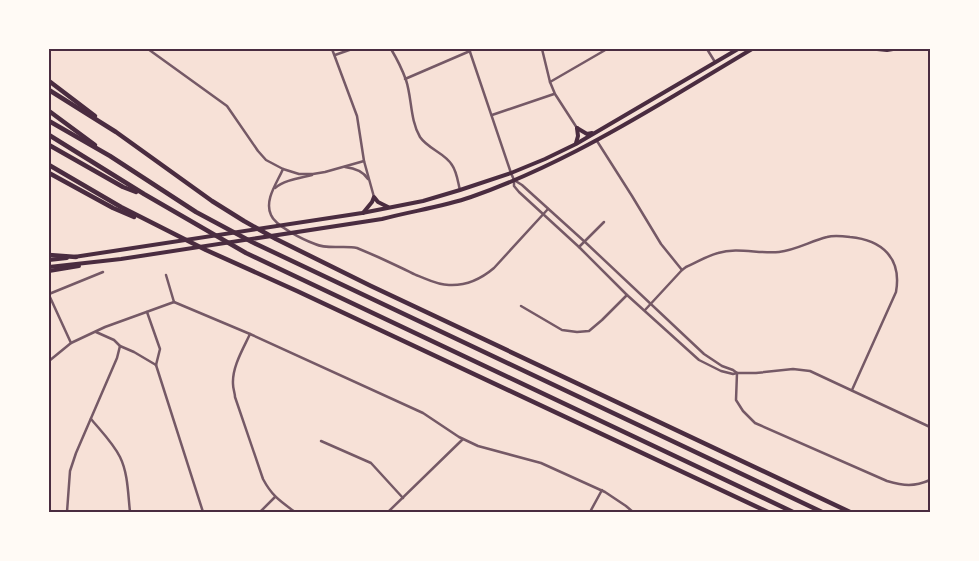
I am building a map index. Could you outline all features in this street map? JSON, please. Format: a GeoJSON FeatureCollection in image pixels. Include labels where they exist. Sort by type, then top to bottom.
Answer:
{"type":"FeatureCollection","features":[{"type":"Feature","properties":{"kind":"highway"},"geometry":{"type":"LineString","coordinates":[[49,260],[362,213],[423,201],[460,190],[510,173],[576,144],[738,49]]}},
{"type":"Feature","properties":{"kind":"highway"},"geometry":{"type":"LineString","coordinates":[[49,267],[90,263],[382,219],[424,210],[469,197],[514,180],[597,141],[752,49]]}},
{"type":"Feature","properties":{"kind":"highway"},"geometry":{"type":"LineString","coordinates":[[877,49],[893,49]]}},
{"type":"Feature","properties":{"kind":"highway"},"geometry":{"type":"LineString","coordinates":[[49,81],[116,132]]}},
{"type":"Feature","properties":{"kind":"highway"},"geometry":{"type":"LineString","coordinates":[[49,90],[116,132],[228,211],[302,252],[850,512]]}},
{"type":"Feature","properties":{"kind":"highway"},"geometry":{"type":"LineString","coordinates":[[49,111],[110,156]]}},
{"type":"Feature","properties":{"kind":"highway"},"geometry":{"type":"LineString","coordinates":[[49,121],[110,156],[196,212],[252,242],[822,512]]}},
{"type":"Feature","properties":{"kind":"highway"},"geometry":{"type":"LineString","coordinates":[[577,128],[587,134],[594,133]]}},
{"type":"Feature","properties":{"kind":"highway"},"geometry":{"type":"LineString","coordinates":[[576,144],[577,128]]}},
{"type":"Feature","properties":{"kind":"highway"},"geometry":{"type":"LineString","coordinates":[[49,135],[224,241],[290,275],[794,512]]}},
{"type":"Feature","properties":{"kind":"highway"},"geometry":{"type":"LineString","coordinates":[[49,145],[123,187],[144,194]]}},
{"type":"Feature","properties":{"kind":"highway"},"geometry":{"type":"LineString","coordinates":[[49,165],[165,230]]}},
{"type":"Feature","properties":{"kind":"highway"},"geometry":{"type":"LineString","coordinates":[[49,173],[112,208],[165,230],[297,291],[768,512]]}},
{"type":"Feature","properties":{"kind":"highway"},"geometry":{"type":"LineString","coordinates":[[362,213],[374,197],[390,208]]}},
{"type":"Feature","properties":{"kind":"highway"},"geometry":{"type":"LineString","coordinates":[[49,255],[76,257]]}},
{"type":"Feature","properties":{"kind":"highway"},"geometry":{"type":"LineString","coordinates":[[49,271],[90,263]]}},
{"type":"Feature","properties":{"kind":"street"},"geometry":{"type":"LineString","coordinates":[[148,49],[227,106],[266,160],[283,169],[299,174],[325,172]]}},
{"type":"Feature","properties":{"kind":"street"},"geometry":{"type":"LineString","coordinates":[[332,49],[357,116],[364,161],[374,197]]}},
{"type":"Feature","properties":{"kind":"street"},"geometry":{"type":"LineString","coordinates":[[334,55],[352,49]]}},
{"type":"Feature","properties":{"kind":"street"},"geometry":{"type":"LineString","coordinates":[[391,49],[405,79],[420,137],[430,148],[453,165],[460,190]]}},
{"type":"Feature","properties":{"kind":"street"},"geometry":{"type":"LineString","coordinates":[[542,49],[554,94],[577,128]]}},
{"type":"Feature","properties":{"kind":"street"},"geometry":{"type":"LineString","coordinates":[[550,82],[607,49]]}},
{"type":"Feature","properties":{"kind":"street"},"geometry":{"type":"LineString","coordinates":[[707,49],[715,62]]}},
{"type":"Feature","properties":{"kind":"street"},"geometry":{"type":"LineString","coordinates":[[405,79],[469,50],[514,180],[514,186],[627,295],[699,360],[733,374],[793,369],[810,371],[930,427]]}},
{"type":"Feature","properties":{"kind":"street"},"geometry":{"type":"LineString","coordinates":[[492,116],[554,94]]}},
{"type":"Feature","properties":{"kind":"street"},"geometry":{"type":"LineString","coordinates":[[597,141],[661,244],[682,270]]}},
{"type":"Feature","properties":{"kind":"street"},"geometry":{"type":"LineString","coordinates":[[272,191],[285,182],[364,161]]}},
{"type":"Feature","properties":{"kind":"street"},"geometry":{"type":"LineString","coordinates":[[343,167],[360,171],[365,174],[369,181]]}},
{"type":"Feature","properties":{"kind":"street"},"geometry":{"type":"LineString","coordinates":[[283,169],[272,191],[268,206],[273,219],[278,224],[322,247],[354,248],[429,280],[447,285],[455,286],[472,282],[487,274],[548,209]]}},
{"type":"Feature","properties":{"kind":"street"},"geometry":{"type":"LineString","coordinates":[[514,180],[522,184],[714,362],[738,373]]}},
{"type":"Feature","properties":{"kind":"street"},"geometry":{"type":"LineString","coordinates":[[579,247],[604,222]]}},
{"type":"Feature","properties":{"kind":"street"},"geometry":{"type":"LineString","coordinates":[[645,310],[682,270],[718,253],[730,251],[780,252],[827,237],[838,236],[858,237],[869,240],[886,250],[891,256],[895,264],[897,278],[896,292],[852,391]]}},
{"type":"Feature","properties":{"kind":"street"},"geometry":{"type":"LineString","coordinates":[[71,343],[49,295],[103,272]]}},
{"type":"Feature","properties":{"kind":"street"},"geometry":{"type":"LineString","coordinates":[[166,275],[174,302]]}},
{"type":"Feature","properties":{"kind":"street"},"geometry":{"type":"LineString","coordinates":[[521,306],[562,330],[589,331],[627,295]]}},
{"type":"Feature","properties":{"kind":"street"},"geometry":{"type":"LineString","coordinates":[[49,360],[71,343],[105,327],[174,302],[250,334],[423,413],[463,439],[478,446],[542,463],[602,490],[633,512]]}},
{"type":"Feature","properties":{"kind":"street"},"geometry":{"type":"LineString","coordinates":[[147,311],[160,349],[156,365],[203,512]]}},
{"type":"Feature","properties":{"kind":"street"},"geometry":{"type":"LineString","coordinates":[[96,332],[114,340],[120,346],[156,365]]}},
{"type":"Feature","properties":{"kind":"street"},"geometry":{"type":"LineString","coordinates":[[250,334],[233,375],[235,397],[262,479],[275,498],[295,512]]}},
{"type":"Feature","properties":{"kind":"street"},"geometry":{"type":"LineString","coordinates":[[681,344],[687,338]]}},
{"type":"Feature","properties":{"kind":"street"},"geometry":{"type":"LineString","coordinates":[[67,512],[70,471],[117,358],[120,346]]}},
{"type":"Feature","properties":{"kind":"street"},"geometry":{"type":"LineString","coordinates":[[738,373],[736,400],[743,411],[755,423],[888,481],[904,486],[930,480]]}},
{"type":"Feature","properties":{"kind":"street"},"geometry":{"type":"LineString","coordinates":[[91,419],[107,437],[120,458],[128,486],[130,512]]}},
{"type":"Feature","properties":{"kind":"street"},"geometry":{"type":"LineString","coordinates":[[388,512],[463,439]]}},
{"type":"Feature","properties":{"kind":"street"},"geometry":{"type":"LineString","coordinates":[[321,440],[371,463],[403,498]]}},
{"type":"Feature","properties":{"kind":"street"},"geometry":{"type":"LineString","coordinates":[[590,512],[602,490]]}},
{"type":"Feature","properties":{"kind":"street"},"geometry":{"type":"LineString","coordinates":[[260,512],[275,498]]}}]}
